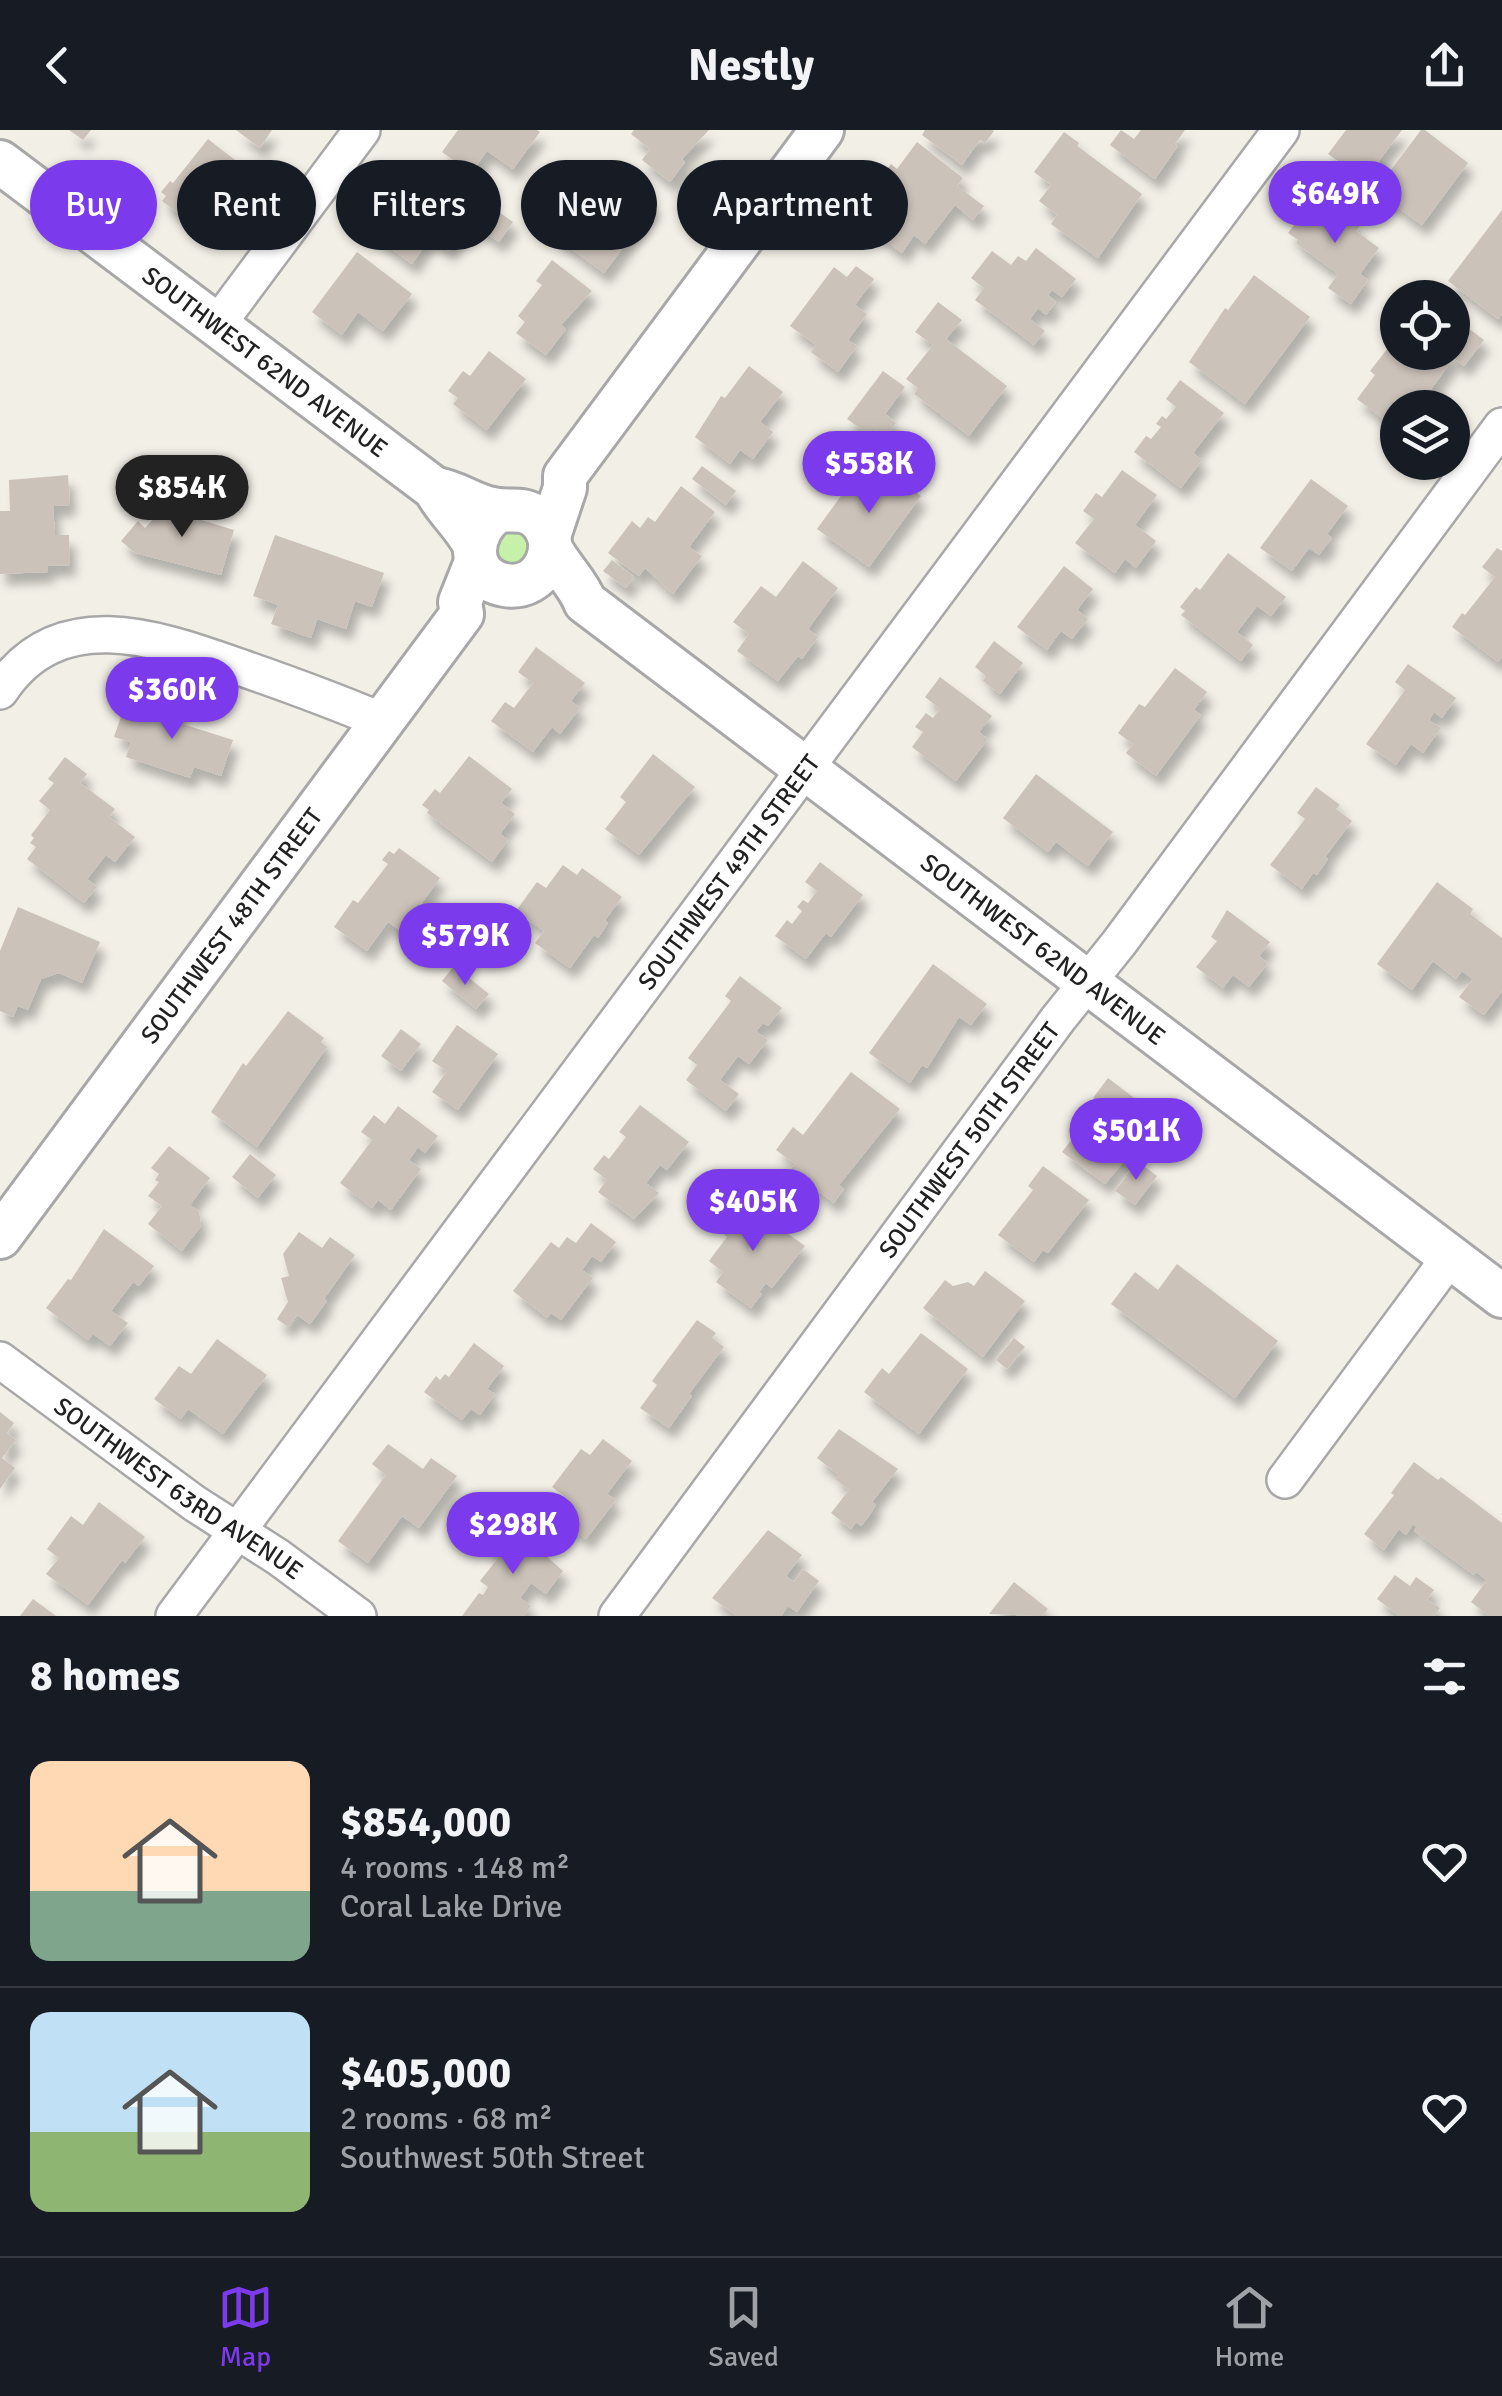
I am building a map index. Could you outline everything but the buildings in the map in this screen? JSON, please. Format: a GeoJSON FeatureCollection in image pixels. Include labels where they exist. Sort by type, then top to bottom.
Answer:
{"type":"FeatureCollection","features":[{"type":"Feature","properties":{"kind":"street"},"geometry":{"type":"LineString","coordinates":[[216,325],[362,130]]}},
{"type":"Feature","properties":{"kind":"street","name":"SOUTHWEST 48TH STREET"},"geometry":{"type":"LineString","coordinates":[[0,1236],[462,614],[473,612],[552,477],[565,476],[822,130]]}},
{"type":"Feature","properties":{"kind":"street","name":"SOUTHWEST 49TH STREET"},"geometry":{"type":"LineString","coordinates":[[174,1616],[1280,130]]}},
{"type":"Feature","properties":{"kind":"street","name":"SOUTHWEST 62ND AVENUE"},"geometry":{"type":"LineString","coordinates":[[0,162],[435,489],[441,502],[466,528],[560,567],[582,592],[585,602],[1502,1296]]}},
{"type":"Feature","properties":{"kind":"street","name":"SOUTHWEST 50TH STREET"},"geometry":{"type":"LineString","coordinates":[[617,1616],[1502,426]]}},
{"type":"Feature","properties":{"kind":"street"},"geometry":{"type":"LineString","coordinates":[[0,692],[14,672],[42,650],[76,638],[114,634],[174,644],[382,720]]}},
{"type":"Feature","properties":{"kind":"street"},"geometry":{"type":"LineString","coordinates":[[1285,1480],[1450,1257]]}},
{"type":"Feature","properties":{"kind":"street","name":"SOUTHWEST 63RD AVENUE"},"geometry":{"type":"LineString","coordinates":[[0,1360],[194,1503],[358,1616]]}},
{"type":"Feature","properties":{"kind":"green space"},"geometry":{"type":"Polygon","coordinates":[[[512,530],[525,535],[530,548],[525,561],[512,566],[499,561],[494,548],[499,535],[512,530]]]}}]}
